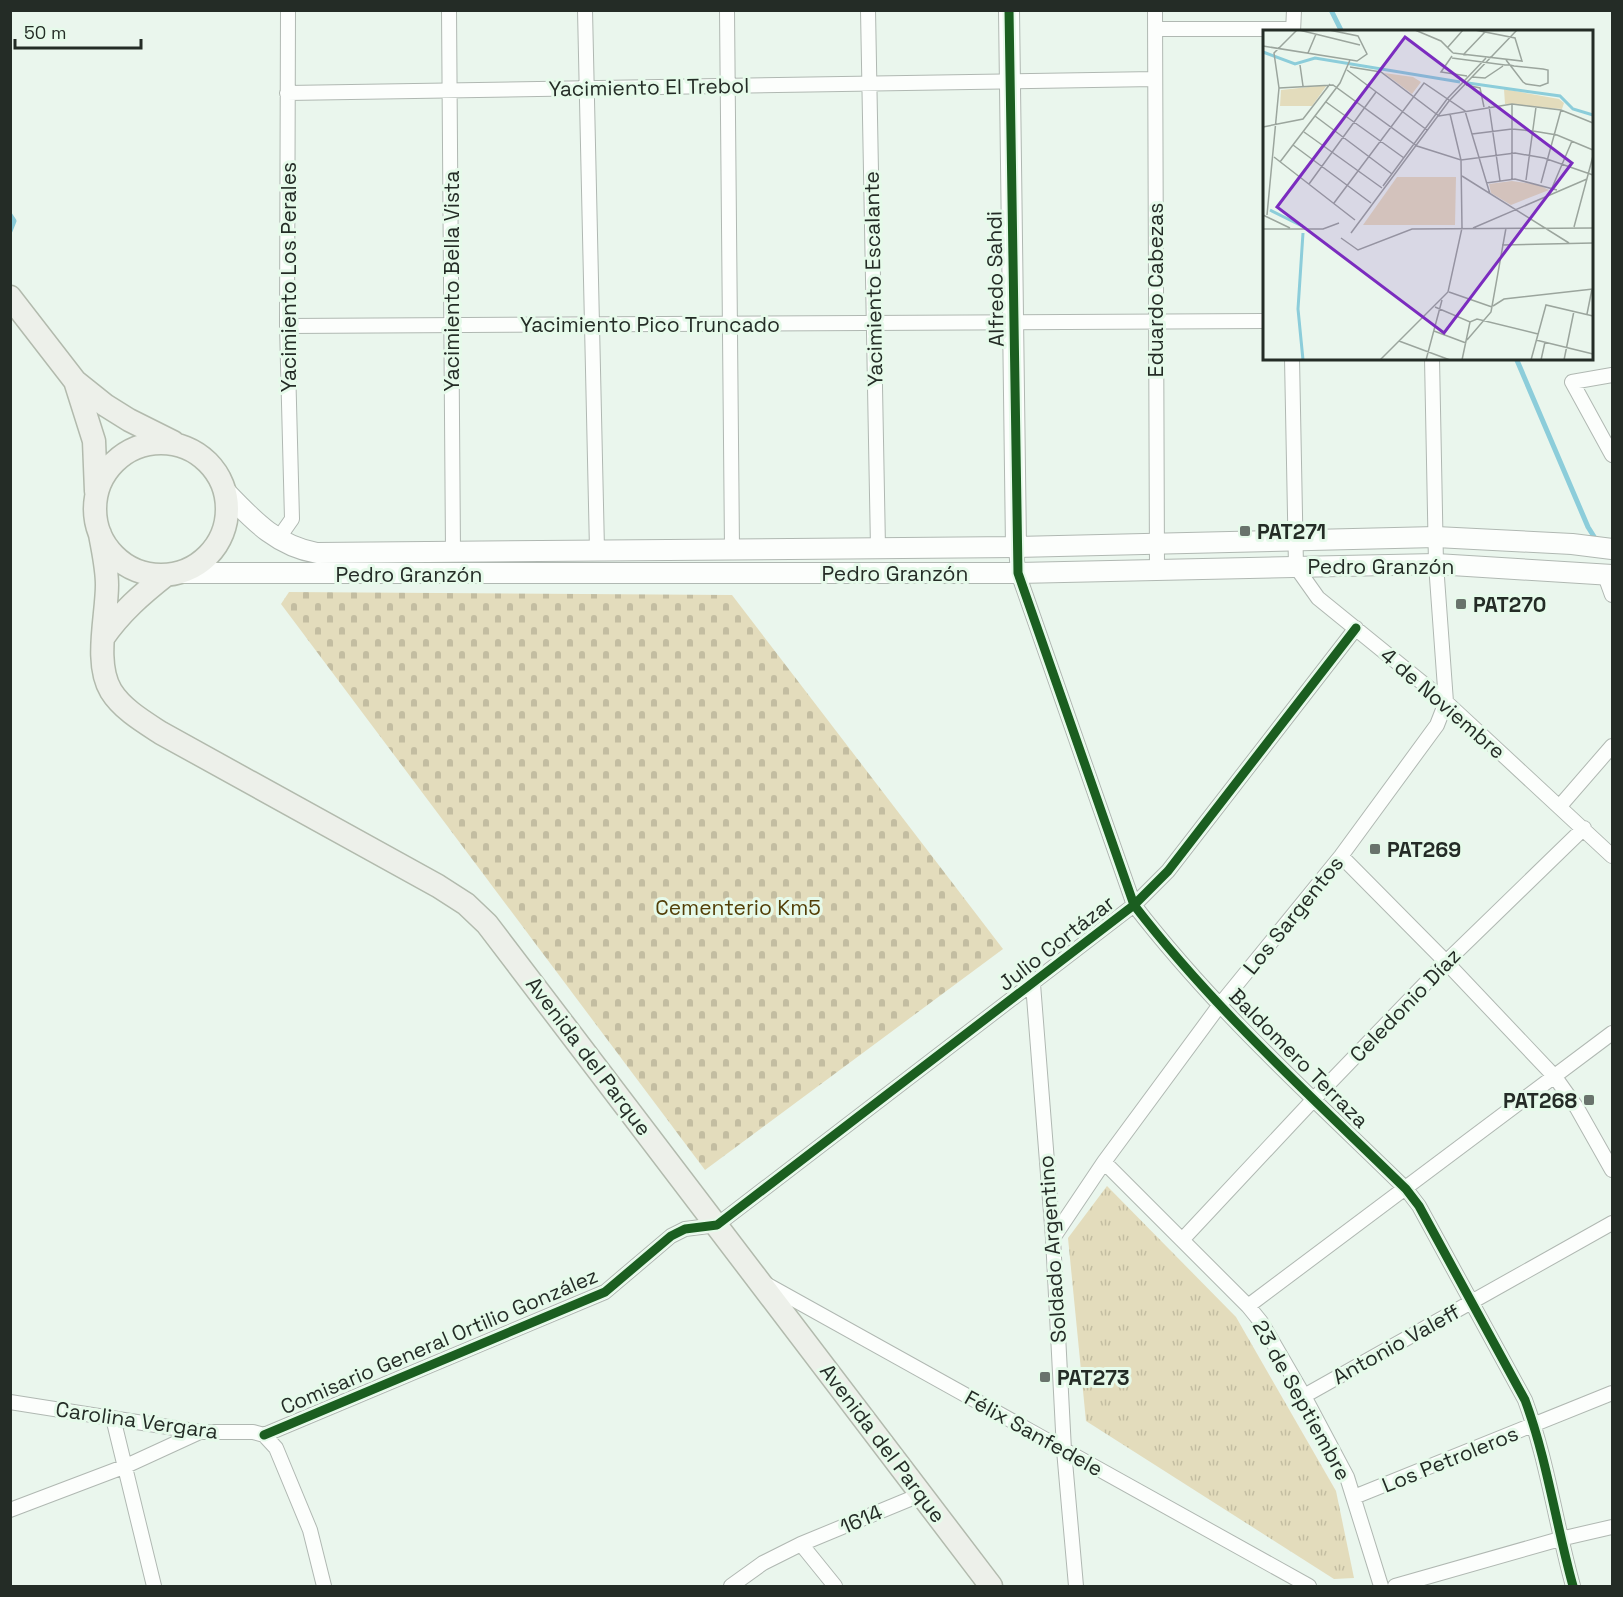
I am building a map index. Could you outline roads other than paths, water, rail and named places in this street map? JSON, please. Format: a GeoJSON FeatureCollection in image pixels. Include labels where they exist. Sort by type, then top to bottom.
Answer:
{"type":"FeatureCollection","features":[{"type":"Feature","properties":{"kind":"main road","name":"Alfredo Sahdi"},"geometry":{"type":"LineString","coordinates":[[1009,10],[1016,547]]}},
{"type":"Feature","properties":{"kind":"main road"},"geometry":{"type":"LineString","coordinates":[[10,297],[75,381],[105,405],[129,420],[195,453],[213,469],[224,490],[227,513],[221,536],[208,555],[189,569],[172,574],[143,573],[113,554],[100,534],[97,523],[94,441],[75,381]]}},
{"type":"Feature","properties":{"kind":"main road"},"geometry":{"type":"LineString","coordinates":[[96,500],[99,488],[110,467],[128,452],[150,444],[173,444],[185,448]]}},
{"type":"Feature","properties":{"kind":"main road","name":"Pedro Granzón"},"geometry":{"type":"LineString","coordinates":[[224,490],[250,517],[278,539],[300,550],[317,553],[1016,547],[1436,537],[1572,544],[1612,549]]}},
{"type":"Feature","properties":{"kind":"main road","name":"Avenida del Parque"},"geometry":{"type":"LineString","coordinates":[[100,534],[107,569],[103,658],[111,691],[137,717],[161,733],[438,886],[466,904],[488,924],[991,1587]]}},
{"type":"Feature","properties":{"kind":"main road","name":"Pedro Granzón"},"geometry":{"type":"LineString","coordinates":[[172,574],[1018,573],[1436,564],[1608,574]]}},
{"type":"Feature","properties":{"kind":"main road"},"geometry":{"type":"LineString","coordinates":[[103,638],[131,603],[172,574]]}},
{"type":"Feature","properties":{"kind":"street","name":"Yacimiento Los Perales"},"geometry":{"type":"LineString","coordinates":[[278,539],[292,519],[287,326],[288,10]]}},
{"type":"Feature","properties":{"kind":"street","name":"Yacimiento Bella Vista"},"geometry":{"type":"LineString","coordinates":[[449,10],[453,552]]}},
{"type":"Feature","properties":{"kind":"street"},"geometry":{"type":"LineString","coordinates":[[585,10],[597,550]]}},
{"type":"Feature","properties":{"kind":"street"},"geometry":{"type":"LineString","coordinates":[[727,10],[732,549]]}},
{"type":"Feature","properties":{"kind":"street","name":"Yacimiento Escalante"},"geometry":{"type":"LineString","coordinates":[[868,10],[878,548]]}},
{"type":"Feature","properties":{"kind":"street","name":"Eduardo Cabezas"},"geometry":{"type":"LineString","coordinates":[[1155,10],[1154,322],[1157,570]]}},
{"type":"Feature","properties":{"kind":"street"},"geometry":{"type":"LineString","coordinates":[[1293,30],[1294,10]]}},
{"type":"Feature","properties":{"kind":"street"},"geometry":{"type":"LineString","coordinates":[[1155,29],[1263,31]]}},
{"type":"Feature","properties":{"kind":"street","name":"Yacimiento El Trebol"},"geometry":{"type":"LineString","coordinates":[[287,93],[1155,79]]}},
{"type":"Feature","properties":{"kind":"street","name":"Yacimiento Pico Truncado"},"geometry":{"type":"LineString","coordinates":[[287,326],[1263,321]]}},
{"type":"Feature","properties":{"kind":"street","name":"4 de Noviembre"},"geometry":{"type":"LineString","coordinates":[[1292,360],[1296,567],[1317,598],[1446,702],[1612,856]]}},
{"type":"Feature","properties":{"kind":"street","name":"Los Sargentos"},"geometry":{"type":"LineString","coordinates":[[1053,1238],[1104,1162],[1219,1006],[1341,855],[1437,725],[1446,702],[1436,564],[1432,360]]}},
{"type":"Feature","properties":{"kind":"street"},"geometry":{"type":"LineString","coordinates":[[1612,375],[1572,382],[1612,455]]}},
{"type":"Feature","properties":{"kind":"street","name":"Baldomero Terraza"},"geometry":{"type":"LineString","coordinates":[[1016,547],[1018,573],[1134,905],[1219,1006],[1406,1189],[1419,1206],[1525,1400],[1534,1426],[1573,1587]]}},
{"type":"Feature","properties":{"kind":"street"},"geometry":{"type":"LineString","coordinates":[[1608,574],[1612,595]]}},
{"type":"Feature","properties":{"kind":"street","name":"Julio Cortázar"},"geometry":{"type":"LineString","coordinates":[[717,1225],[1134,905],[1168,871],[1356,628]]}},
{"type":"Feature","properties":{"kind":"street"},"geometry":{"type":"LineString","coordinates":[[1560,806],[1612,746]]}},
{"type":"Feature","properties":{"kind":"street","name":"Celedonio Díaz"},"geometry":{"type":"LineString","coordinates":[[1182,1240],[1446,962],[1584,828]]}},
{"type":"Feature","properties":{"kind":"street"},"geometry":{"type":"LineString","coordinates":[[1341,855],[1555,1077],[1577,1108],[1612,1170]]}},
{"type":"Feature","properties":{"kind":"street","name":"Soldado Argentino"},"geometry":{"type":"LineString","coordinates":[[1033,984],[1053,1238],[1064,1450],[1076,1587]]}},
{"type":"Feature","properties":{"kind":"street"},"geometry":{"type":"LineString","coordinates":[[1248,1306],[1612,1033]]}},
{"type":"Feature","properties":{"kind":"street","name":"23 de Septiembre"},"geometry":{"type":"LineString","coordinates":[[1104,1162],[1248,1306],[1261,1322],[1347,1477],[1381,1587]]}},
{"type":"Feature","properties":{"kind":"street","name":"Antonio Valeff"},"geometry":{"type":"LineString","coordinates":[[1304,1396],[1612,1223]]}},
{"type":"Feature","properties":{"kind":"street","name":"Comisario General Ortilio González"},"geometry":{"type":"LineString","coordinates":[[264,1436],[605,1292],[670,1236],[685,1229],[717,1225]]}},
{"type":"Feature","properties":{"kind":"street","name":"Félix Sanfedele"},"geometry":{"type":"LineString","coordinates":[[759,1280],[1309,1587]]}},
{"type":"Feature","properties":{"kind":"street","name":"Los Petroleros"},"geometry":{"type":"LineString","coordinates":[[1354,1497],[1612,1393]]}},
{"type":"Feature","properties":{"kind":"street","name":"Carolina Vergara"},"geometry":{"type":"LineString","coordinates":[[10,1402],[200,1432],[253,1432],[264,1436]]}},
{"type":"Feature","properties":{"kind":"street"},"geometry":{"type":"LineString","coordinates":[[113,1418],[154,1587]]}},
{"type":"Feature","properties":{"kind":"street"},"geometry":{"type":"LineString","coordinates":[[10,1510],[126,1466],[200,1432]]}},
{"type":"Feature","properties":{"kind":"street"},"geometry":{"type":"LineString","coordinates":[[264,1436],[276,1448],[310,1530],[324,1587]]}},
{"type":"Feature","properties":{"kind":"street","name":"1614"},"geometry":{"type":"LineString","coordinates":[[731,1587],[763,1563],[801,1544],[922,1494]]}},
{"type":"Feature","properties":{"kind":"street"},"geometry":{"type":"LineString","coordinates":[[1395,1587],[1560,1539],[1612,1527]]}},
{"type":"Feature","properties":{"kind":"street"},"geometry":{"type":"LineString","coordinates":[[801,1544],[834,1587]]}},
{"type":"Feature","properties":{"kind":"waterway"},"geometry":{"type":"LineString","coordinates":[[1331,10],[1341,30]]}},
{"type":"Feature","properties":{"kind":"waterway"},"geometry":{"type":"LineString","coordinates":[[10,215],[14,221],[10,231]]}},
{"type":"Feature","properties":{"kind":"waterway"},"geometry":{"type":"LineString","coordinates":[[1517,360],[1588,527],[1598,543]]}},
{"type":"Feature","properties":{"kind":"place","name":"PAT271"},"geometry":{"type":"Point","coordinates":[1245,531]}},
{"type":"Feature","properties":{"kind":"place","name":"PAT270"},"geometry":{"type":"Point","coordinates":[1461,604]}},
{"type":"Feature","properties":{"kind":"place","name":"PAT269"},"geometry":{"type":"Point","coordinates":[1375,849]}},
{"type":"Feature","properties":{"kind":"place","name":"PAT268"},"geometry":{"type":"Point","coordinates":[1589,1100]}},
{"type":"Feature","properties":{"kind":"place","name":"PAT273"},"geometry":{"type":"Point","coordinates":[1045,1377]}},
{"type":"Feature","properties":{"kind":"park label","name":"Cementerio Km5"},"geometry":{"type":"Point","coordinates":[738,907]}}]}
